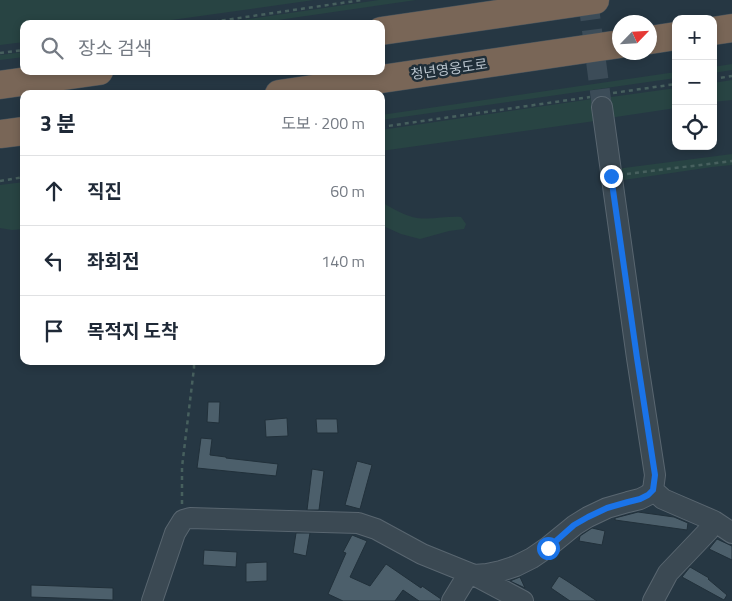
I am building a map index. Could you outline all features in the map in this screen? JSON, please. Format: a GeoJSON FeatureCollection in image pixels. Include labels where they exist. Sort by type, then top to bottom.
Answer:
{"type":"FeatureCollection","features":[{"type":"Feature","properties":{"kind":"highway"},"geometry":{"type":"LineString","coordinates":[[385,30],[596,0]]}},
{"type":"Feature","properties":{"kind":"highway"},"geometry":{"type":"LineString","coordinates":[[717,30],[732,28]]}},
{"type":"Feature","properties":{"kind":"highway"},"geometry":{"type":"LineString","coordinates":[[657,39],[672,37]]}},
{"type":"Feature","properties":{"kind":"highway","name":"청년영웅도로"},"geometry":{"type":"LineString","coordinates":[[306,90],[612,45]]}},
{"type":"Feature","properties":{"kind":"highway"},"geometry":{"type":"LineString","coordinates":[[0,85],[71,75]]}},
{"type":"Feature","properties":{"kind":"highway"},"geometry":{"type":"LineString","coordinates":[[0,134],[20,132]]}},
{"type":"Feature","properties":{"kind":"street"},"geometry":{"type":"LineString","coordinates":[[452,601],[471,574],[501,571],[516,566],[548,548],[574,525],[588,517],[607,508],[640,499],[653,490],[655,475],[611,176],[602,99]]}},
{"type":"Feature","properties":{"kind":"street"},"geometry":{"type":"LineString","coordinates":[[653,490],[663,500],[714,521],[732,533]]}},
{"type":"Feature","properties":{"kind":"street"},"geometry":{"type":"LineString","coordinates":[[152,601],[175,533],[182,520],[190,518],[358,523],[376,529],[422,554],[471,574],[523,601]]}},
{"type":"Feature","properties":{"kind":"street"},"geometry":{"type":"LineString","coordinates":[[653,601],[668,573],[709,530],[714,521]]}},
{"type":"Feature","properties":{"kind":"path"},"geometry":{"type":"LineString","coordinates":[[225,20],[362,0]]}},
{"type":"Feature","properties":{"kind":"path"},"geometry":{"type":"LineString","coordinates":[[0,53],[20,50]]}},
{"type":"Feature","properties":{"kind":"path"},"geometry":{"type":"LineString","coordinates":[[717,78],[732,76]]}},
{"type":"Feature","properties":{"kind":"path"},"geometry":{"type":"LineString","coordinates":[[385,126],[602,99],[672,85]]}},
{"type":"Feature","properties":{"kind":"path"},"geometry":{"type":"LineString","coordinates":[[611,176],[732,161]]}},
{"type":"Feature","properties":{"kind":"path"},"geometry":{"type":"LineString","coordinates":[[0,181],[20,178]]}},
{"type":"Feature","properties":{"kind":"path"},"geometry":{"type":"LineString","coordinates":[[182,520],[182,467],[194,365]]}},
{"type":"Feature","properties":{"kind":"green space"},"geometry":{"type":"Polygon","coordinates":[[[0,0],[314,0],[172,20],[20,20],[20,42],[0,45],[0,0]]]}},
{"type":"Feature","properties":{"kind":"green space"},"geometry":{"type":"Polygon","coordinates":[[[379,0],[416,0],[278,20],[242,20],[379,0]]]}},
{"type":"Feature","properties":{"kind":"green space"},"geometry":{"type":"Polygon","coordinates":[[[20,52],[20,58],[0,60],[0,55],[20,52]]]}},
{"type":"Feature","properties":{"kind":"green space"},"geometry":{"type":"Polygon","coordinates":[[[732,64],[732,70],[717,72],[717,66],[732,64]]]}},
{"type":"Feature","properties":{"kind":"green space"},"geometry":{"type":"Polygon","coordinates":[[[672,73],[672,79],[385,119],[385,114],[672,73]]]}},
{"type":"Feature","properties":{"kind":"green space"},"geometry":{"type":"Polygon","coordinates":[[[732,80],[732,100],[717,102],[717,82],[732,80]]]}},
{"type":"Feature","properties":{"kind":"green space"},"geometry":{"type":"Polygon","coordinates":[[[672,89],[672,109],[609,118],[604,98],[672,89]]]}},
{"type":"Feature","properties":{"kind":"green space"},"geometry":{"type":"Polygon","coordinates":[[[592,99],[595,121],[385,150],[385,129],[592,99]]]}},
{"type":"Feature","properties":{"kind":"green space"},"geometry":{"type":"Polygon","coordinates":[[[732,154],[732,165],[617,181],[616,169],[732,154]]]}},
{"type":"Feature","properties":{"kind":"green space"},"geometry":{"type":"Polygon","coordinates":[[[20,182],[20,229],[0,228],[0,185],[20,182]]]}},
{"type":"Feature","properties":{"kind":"green space"},"geometry":{"type":"Polygon","coordinates":[[[385,204],[412,217],[428,219],[461,217],[466,224],[464,229],[420,239],[401,234],[385,227],[385,204]]]}},
{"type":"Feature","properties":{"kind":"building"},"geometry":{"type":"Polygon","coordinates":[[[208,402],[220,402],[219,423],[207,422],[208,402]]]}},
{"type":"Feature","properties":{"kind":"building"},"geometry":{"type":"Polygon","coordinates":[[[287,418],[288,436],[266,437],[265,420],[287,418]]]}},
{"type":"Feature","properties":{"kind":"building"},"geometry":{"type":"Polygon","coordinates":[[[316,419],[337,419],[338,433],[317,433],[316,419]]]}},
{"type":"Feature","properties":{"kind":"building"},"geometry":{"type":"Polygon","coordinates":[[[201,438],[212,439],[210,455],[278,464],[276,476],[197,468],[201,438]]]}},
{"type":"Feature","properties":{"kind":"building"},"geometry":{"type":"Polygon","coordinates":[[[357,461],[372,465],[360,509],[345,505],[357,461]]]}},
{"type":"Feature","properties":{"kind":"building"},"geometry":{"type":"Polygon","coordinates":[[[312,469],[324,471],[319,510],[307,510],[312,469]]]}},
{"type":"Feature","properties":{"kind":"building"},"geometry":{"type":"Polygon","coordinates":[[[638,512],[674,517],[688,523],[687,530],[615,520],[615,518],[638,512]]]}},
{"type":"Feature","properties":{"kind":"building"},"geometry":{"type":"Polygon","coordinates":[[[592,528],[605,531],[602,545],[579,541],[580,536],[592,528]]]}},
{"type":"Feature","properties":{"kind":"building"},"geometry":{"type":"Polygon","coordinates":[[[296,533],[310,533],[306,556],[293,553],[296,533]]]}},
{"type":"Feature","properties":{"kind":"building"},"geometry":{"type":"Polygon","coordinates":[[[352,535],[367,541],[350,577],[370,586],[386,564],[441,599],[440,601],[419,601],[403,590],[395,601],[343,601],[328,594],[346,553],[343,552],[352,535]]]}},
{"type":"Feature","properties":{"kind":"building"},"geometry":{"type":"Polygon","coordinates":[[[717,539],[732,546],[732,560],[709,549],[717,539]]]}},
{"type":"Feature","properties":{"kind":"building"},"geometry":{"type":"Polygon","coordinates":[[[204,550],[237,552],[236,567],[203,565],[204,550]]]}},
{"type":"Feature","properties":{"kind":"building"},"geometry":{"type":"Polygon","coordinates":[[[267,562],[267,581],[246,582],[246,563],[267,562]]]}},
{"type":"Feature","properties":{"kind":"building"},"geometry":{"type":"Polygon","coordinates":[[[690,567],[709,578],[727,595],[724,600],[682,577],[690,567]]]}},
{"type":"Feature","properties":{"kind":"building"},"geometry":{"type":"Polygon","coordinates":[[[559,576],[597,601],[570,601],[551,588],[559,576]]]}},
{"type":"Feature","properties":{"kind":"building"},"geometry":{"type":"Polygon","coordinates":[[[520,577],[525,588],[510,581],[520,577]]]}},
{"type":"Feature","properties":{"kind":"building"},"geometry":{"type":"Polygon","coordinates":[[[31,585],[113,588],[113,600],[31,597],[31,585]]]}},
{"type":"Feature","properties":{"kind":"tunnel"},"geometry":{"type":"LineString","coordinates":[[588,0],[602,107]]}},
{"type":"Feature","properties":{"kind":"route"},"geometry":{"type":"LineString","coordinates":[[548,548],[574,525],[588,517],[607,508],[640,499],[653,490],[655,475],[611,176]]}}]}
